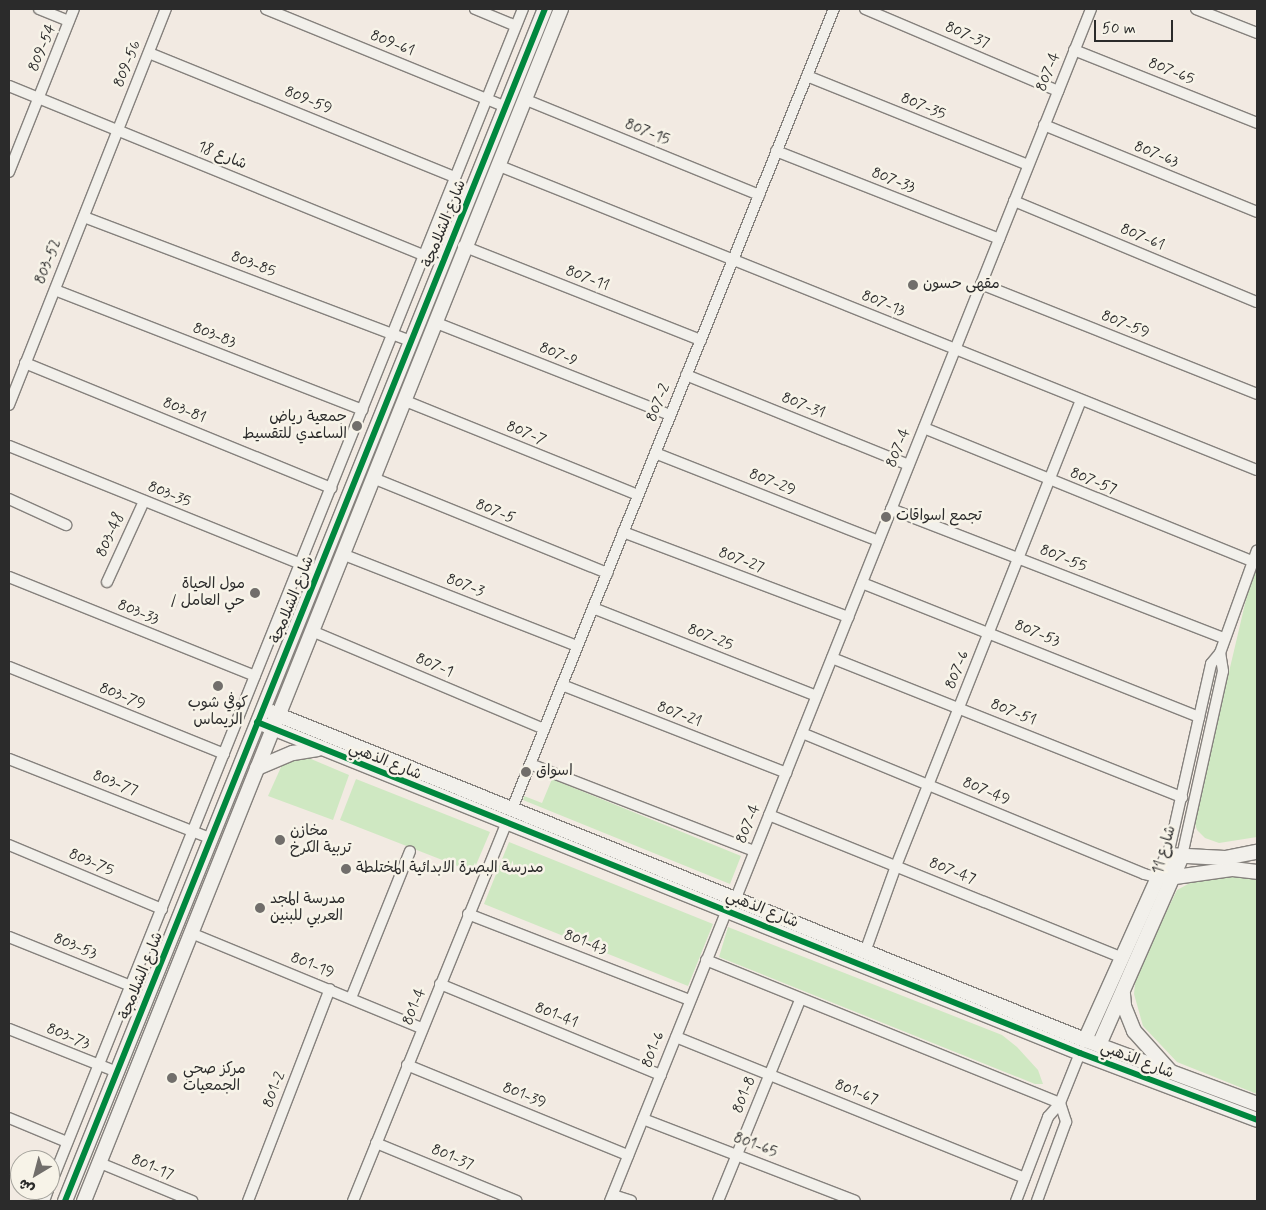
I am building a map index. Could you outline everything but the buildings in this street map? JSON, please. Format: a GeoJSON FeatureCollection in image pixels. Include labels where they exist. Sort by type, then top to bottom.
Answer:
{"type":"FeatureCollection","features":[{"type":"Feature","properties":{"kind":"street"},"geometry":{"type":"LineString","coordinates":[[39,9],[70,21]]}},
{"type":"Feature","properties":{"kind":"street","name":"809-54"},"geometry":{"type":"LineString","coordinates":[[9,172],[74,9]]}},
{"type":"Feature","properties":{"kind":"street","name":"809-56"},"geometry":{"type":"LineString","coordinates":[[118,130],[166,9]]}},
{"type":"Feature","properties":{"kind":"street","name":"809-61"},"geometry":{"type":"LineString","coordinates":[[266,9],[506,107]]}},
{"type":"Feature","properties":{"kind":"street"},"geometry":{"type":"LineString","coordinates":[[475,9],[516,26]]}},
{"type":"Feature","properties":{"kind":"street"},"geometry":{"type":"LineString","coordinates":[[60,1162],[523,9]]}},
{"type":"Feature","properties":{"kind":"street","name":"شارع الشلامجة"},"geometry":{"type":"LineString","coordinates":[[65,1201],[545,9]]}},
{"type":"Feature","properties":{"kind":"street","name":"شارع الشلامجة"},"geometry":{"type":"LineString","coordinates":[[84,1201],[373,478],[463,246],[561,9]]}},
{"type":"Feature","properties":{"kind":"street","name":"807-2"},"geometry":{"type":"LineString","coordinates":[[512,809],[834,9]]}},
{"type":"Feature","properties":{"kind":"street","name":"807-37"},"geometry":{"type":"LineString","coordinates":[[865,9],[1058,91]]}},
{"type":"Feature","properties":{"kind":"street","name":"807-4"},"geometry":{"type":"LineString","coordinates":[[736,898],[1089,9]]}},
{"type":"Feature","properties":{"kind":"street"},"geometry":{"type":"LineString","coordinates":[[1196,9],[1257,33]]}},
{"type":"Feature","properties":{"kind":"street","name":"807-65"},"geometry":{"type":"LineString","coordinates":[[1074,50],[1257,123]]}},
{"type":"Feature","properties":{"kind":"street","name":"809-59"},"geometry":{"type":"LineString","coordinates":[[149,52],[455,178]]}},
{"type":"Feature","properties":{"kind":"street","name":"807-35"},"geometry":{"type":"LineString","coordinates":[[806,76],[1028,165]]}},
{"type":"Feature","properties":{"kind":"street","name":"شارع 18"},"geometry":{"type":"LineString","coordinates":[[9,86],[424,255]]}},
{"type":"Feature","properties":{"kind":"street","name":"807-15"},"geometry":{"type":"LineString","coordinates":[[524,99],[759,195]]}},
{"type":"Feature","properties":{"kind":"street","name":"807-63"},"geometry":{"type":"LineString","coordinates":[[1044,125],[1257,212]]}},
{"type":"Feature","properties":{"kind":"street","name":"803-52"},"geometry":{"type":"LineString","coordinates":[[9,405],[118,130]]}},
{"type":"Feature","properties":{"kind":"street","name":"807-33"},"geometry":{"type":"LineString","coordinates":[[776,151],[999,239]]}},
{"type":"Feature","properties":{"kind":"street","name":"807-13"},"geometry":{"type":"LineString","coordinates":[[497,165],[1257,470]]}},
{"type":"Feature","properties":{"kind":"street","name":"807-61"},"geometry":{"type":"LineString","coordinates":[[1014,201],[1257,302]]}},
{"type":"Feature","properties":{"kind":"street","name":"803-85"},"geometry":{"type":"LineString","coordinates":[[84,217],[410,341]]}},
{"type":"Feature","properties":{"kind":"street","name":"807-11"},"geometry":{"type":"LineString","coordinates":[[463,246],[700,340]]}},
{"type":"Feature","properties":{"kind":"street","name":"807-59"},"geometry":{"type":"LineString","coordinates":[[981,284],[1257,394]]}},
{"type":"Feature","properties":{"kind":"street","name":"803-83"},"geometry":{"type":"LineString","coordinates":[[55,290],[362,410]]}},
{"type":"Feature","properties":{"kind":"street","name":"807-9"},"geometry":{"type":"LineString","coordinates":[[434,322],[670,415]]}},
{"type":"Feature","properties":{"kind":"street","name":"803-81"},"geometry":{"type":"LineString","coordinates":[[26,363],[331,488]]}},
{"type":"Feature","properties":{"kind":"street","name":"807-31"},"geometry":{"type":"LineString","coordinates":[[686,375],[909,465]]}},
{"type":"Feature","properties":{"kind":"street","name":"807-7"},"geometry":{"type":"LineString","coordinates":[[403,400],[638,495]]}},
{"type":"Feature","properties":{"kind":"street","name":"807-6"},"geometry":{"type":"LineString","coordinates":[[865,952],[928,784],[1082,400]]}},
{"type":"Feature","properties":{"kind":"street","name":"807-57"},"geometry":{"type":"LineString","coordinates":[[924,428],[1252,561]]}},
{"type":"Feature","properties":{"kind":"street","name":"803-35"},"geometry":{"type":"LineString","coordinates":[[9,446],[318,571]]}},
{"type":"Feature","properties":{"kind":"street","name":"807-29"},"geometry":{"type":"LineString","coordinates":[[655,453],[878,541]]}},
{"type":"Feature","properties":{"kind":"street","name":"807-5"},"geometry":{"type":"LineString","coordinates":[[373,478],[607,573]]}},
{"type":"Feature","properties":{"kind":"street"},"geometry":{"type":"LineString","coordinates":[[9,499],[66,525]]}},
{"type":"Feature","properties":{"kind":"street","name":"803-48"},"geometry":{"type":"LineString","coordinates":[[107,582],[144,501]]}},
{"type":"Feature","properties":{"kind":"street","name":"807-55"},"geometry":{"type":"LineString","coordinates":[[891,509],[1224,638]]}},
{"type":"Feature","properties":{"kind":"street","name":"807-27"},"geometry":{"type":"LineString","coordinates":[[623,532],[848,617]]}},
{"type":"Feature","properties":{"kind":"street","name":"شارع 11"},"geometry":{"type":"LineString","coordinates":[[1016,1201],[1048,1117],[1060,1103],[1082,1046],[1160,878],[1168,855],[1182,797],[1211,664],[1220,653],[1257,550]]}},
{"type":"Feature","properties":{"kind":"street","name":"807-3"},"geometry":{"type":"LineString","coordinates":[[342,554],[578,646]]}},
{"type":"Feature","properties":{"kind":"street","name":"803-33"},"geometry":{"type":"LineString","coordinates":[[9,578],[255,676]]}},
{"type":"Feature","properties":{"kind":"street","name":"807-53"},"geometry":{"type":"LineString","coordinates":[[862,583],[989,631],[1198,717]]}},
{"type":"Feature","properties":{"kind":"street","name":"807-25"},"geometry":{"type":"LineString","coordinates":[[593,608],[816,696]]}},
{"type":"Feature","properties":{"kind":"street","name":"807-1"},"geometry":{"type":"LineString","coordinates":[[312,631],[544,729]]}},
{"type":"Feature","properties":{"kind":"street","name":"شارع 11"},"geometry":{"type":"LineString","coordinates":[[1099,1045],[1175,878],[1182,856],[1223,670],[1220,653]]}},
{"type":"Feature","properties":{"kind":"street","name":"807-51"},"geometry":{"type":"LineString","coordinates":[[832,658],[1182,797]]}},
{"type":"Feature","properties":{"kind":"street","name":"803-79"},"geometry":{"type":"LineString","coordinates":[[9,667],[224,754]]}},
{"type":"Feature","properties":{"kind":"street","name":"807-21"},"geometry":{"type":"LineString","coordinates":[[562,685],[786,773]]}},
{"type":"Feature","properties":{"kind":"street","name":"شارع الذهبي"},"geometry":{"type":"LineString","coordinates":[[260,715],[512,809],[736,898],[1257,1120]]}},
{"type":"Feature","properties":{"kind":"street","name":"شارع الذهبي"},"geometry":{"type":"LineString","coordinates":[[276,722],[319,748],[506,824],[1082,1046],[1099,1045],[1172,1074],[1257,1104]]}},
{"type":"Feature","properties":{"kind":"street","name":"807-49"},"geometry":{"type":"LineString","coordinates":[[802,733],[1144,874],[1160,878]]}},
{"type":"Feature","properties":{"kind":"street"},"geometry":{"type":"LineString","coordinates":[[257,768],[293,752],[319,748]]}},
{"type":"Feature","properties":{"kind":"street","name":"803-77"},"geometry":{"type":"LineString","coordinates":[[9,758],[210,838]]}},
{"type":"Feature","properties":{"kind":"street"},"geometry":{"type":"LineString","coordinates":[[530,764],[754,851]]}},
{"type":"Feature","properties":{"kind":"street","name":"807-47"},"geometry":{"type":"LineString","coordinates":[[769,815],[1123,958]]}},
{"type":"Feature","properties":{"kind":"street","name":"801-4"},"geometry":{"type":"LineString","coordinates":[[353,1201],[506,824]]}},
{"type":"Feature","properties":{"kind":"street","name":"803-75"},"geometry":{"type":"LineString","coordinates":[[9,845],[162,909]]}},
{"type":"Feature","properties":{"kind":"street"},"geometry":{"type":"LineString","coordinates":[[350,998],[410,851]]}},
{"type":"Feature","properties":{"kind":"street"},"geometry":{"type":"LineString","coordinates":[[1168,855],[1234,858],[1257,852]]}},
{"type":"Feature","properties":{"kind":"street"},"geometry":{"type":"LineString","coordinates":[[1160,878],[1175,878],[1233,869],[1257,872]]}},
{"type":"Feature","properties":{"kind":"street","name":"801-6"},"geometry":{"type":"LineString","coordinates":[[612,1198],[727,910]]}},
{"type":"Feature","properties":{"kind":"street","name":"801-43"},"geometry":{"type":"LineString","coordinates":[[468,914],[690,1000]]}},
{"type":"Feature","properties":{"kind":"street","name":"801-19"},"geometry":{"type":"LineString","coordinates":[[191,933],[422,1028]]}},
{"type":"Feature","properties":{"kind":"street","name":"803-53"},"geometry":{"type":"LineString","coordinates":[[9,937],[131,986]]}},
{"type":"Feature","properties":{"kind":"street"},"geometry":{"type":"LineString","coordinates":[[706,960],[800,1000],[1060,1103],[1066,1122],[1038,1201]]}},
{"type":"Feature","properties":{"kind":"street","name":"801-41"},"geometry":{"type":"LineString","coordinates":[[440,984],[660,1075]]}},
{"type":"Feature","properties":{"kind":"street","name":"801-2"},"geometry":{"type":"LineString","coordinates":[[248,1201],[330,989]]}},
{"type":"Feature","properties":{"kind":"street"},"geometry":{"type":"LineString","coordinates":[[1123,993],[1124,1006],[1134,1031],[1172,1074]]}},
{"type":"Feature","properties":{"kind":"street","name":"801-8"},"geometry":{"type":"LineString","coordinates":[[718,1201],[800,1000]]}},
{"type":"Feature","properties":{"kind":"street","name":"803-73"},"geometry":{"type":"LineString","coordinates":[[9,1029],[117,1072]]}},
{"type":"Feature","properties":{"kind":"street","name":"801-67"},"geometry":{"type":"LineString","coordinates":[[676,1037],[770,1073],[1025,1178]]}},
{"type":"Feature","properties":{"kind":"street","name":"801-39"},"geometry":{"type":"LineString","coordinates":[[407,1065],[628,1156]]}},
{"type":"Feature","properties":{"kind":"street"},"geometry":{"type":"LineString","coordinates":[[9,1118],[68,1142]]}},
{"type":"Feature","properties":{"kind":"street","name":"801-65"},"geometry":{"type":"LineString","coordinates":[[643,1119],[855,1201]]}},
{"type":"Feature","properties":{"kind":"street","name":"801-37"},"geometry":{"type":"LineString","coordinates":[[376,1143],[517,1201]]}},
{"type":"Feature","properties":{"kind":"street","name":"801-17"},"geometry":{"type":"LineString","coordinates":[[100,1163],[192,1201]]}},
{"type":"Feature","properties":{"kind":"street"},"geometry":{"type":"LineString","coordinates":[[612,1198],[630,1201]]}},
{"type":"Feature","properties":{"kind":"green space"},"geometry":{"type":"Polygon","coordinates":[[[1257,567],[1257,837],[1219,843],[1205,838],[1197,830],[1194,821],[1248,591],[1257,567]]]}},
{"type":"Feature","properties":{"kind":"green space"},"geometry":{"type":"Polygon","coordinates":[[[304,756],[349,775],[333,820],[268,796],[282,765],[293,758],[304,756]]]}},
{"type":"Feature","properties":{"kind":"green space"},"geometry":{"type":"Polygon","coordinates":[[[356,779],[490,832],[473,872],[340,820],[356,779]]]}},
{"type":"Feature","properties":{"kind":"green space"},"geometry":{"type":"Polygon","coordinates":[[[552,779],[741,856],[730,884],[523,800],[524,796],[542,803],[552,779]]]}},
{"type":"Feature","properties":{"kind":"green space"},"geometry":{"type":"Polygon","coordinates":[[[509,842],[713,924],[688,986],[484,904],[509,842]]]}},
{"type":"Feature","properties":{"kind":"green space"},"geometry":{"type":"Polygon","coordinates":[[[1241,874],[1257,880],[1257,1094],[1177,1062],[1143,1026],[1134,994],[1136,974],[1177,890],[1190,883],[1241,874]]]}},
{"type":"Feature","properties":{"kind":"green space"},"geometry":{"type":"Polygon","coordinates":[[[728,927],[1002,1035],[1017,1047],[1038,1070],[1043,1084],[1035,1084],[719,957],[728,927]]]}},
{"type":"Feature","properties":{"kind":"cycle path"},"geometry":{"type":"LineString","coordinates":[[65,1201],[545,9]]}},
{"type":"Feature","properties":{"kind":"cycle path"},"geometry":{"type":"LineString","coordinates":[[257,722],[1080,1053],[1257,1120]]}},
{"type":"Feature","properties":{"kind":"place","name":"مقهى حسون"},"geometry":{"type":"Point","coordinates":[913,285]}},
{"type":"Feature","properties":{"kind":"place","name":"جمعية رياض الساعدي للتقسيط"},"geometry":{"type":"Point","coordinates":[357,426]}},
{"type":"Feature","properties":{"kind":"place","name":"تجمع اسواقات"},"geometry":{"type":"Point","coordinates":[886,517]}},
{"type":"Feature","properties":{"kind":"place","name":"مول الحياة / حي العامل"},"geometry":{"type":"Point","coordinates":[255,593]}},
{"type":"Feature","properties":{"kind":"place","name":"كوفي شوب الريماس"},"geometry":{"type":"Point","coordinates":[218,686]}},
{"type":"Feature","properties":{"kind":"place","name":"اسواق"},"geometry":{"type":"Point","coordinates":[526,772]}},
{"type":"Feature","properties":{"kind":"place","name":"مخازن تربية الكرخ"},"geometry":{"type":"Point","coordinates":[280,840]}},
{"type":"Feature","properties":{"kind":"place","name":"مدرسة البصرة الابدائية المختلطة"},"geometry":{"type":"Point","coordinates":[346,869]}},
{"type":"Feature","properties":{"kind":"place","name":"مدرسة المجد العربي للبنين"},"geometry":{"type":"Point","coordinates":[260,908]}},
{"type":"Feature","properties":{"kind":"place","name":"مركز صحي الجمعيات"},"geometry":{"type":"Point","coordinates":[172,1078]}}]}
